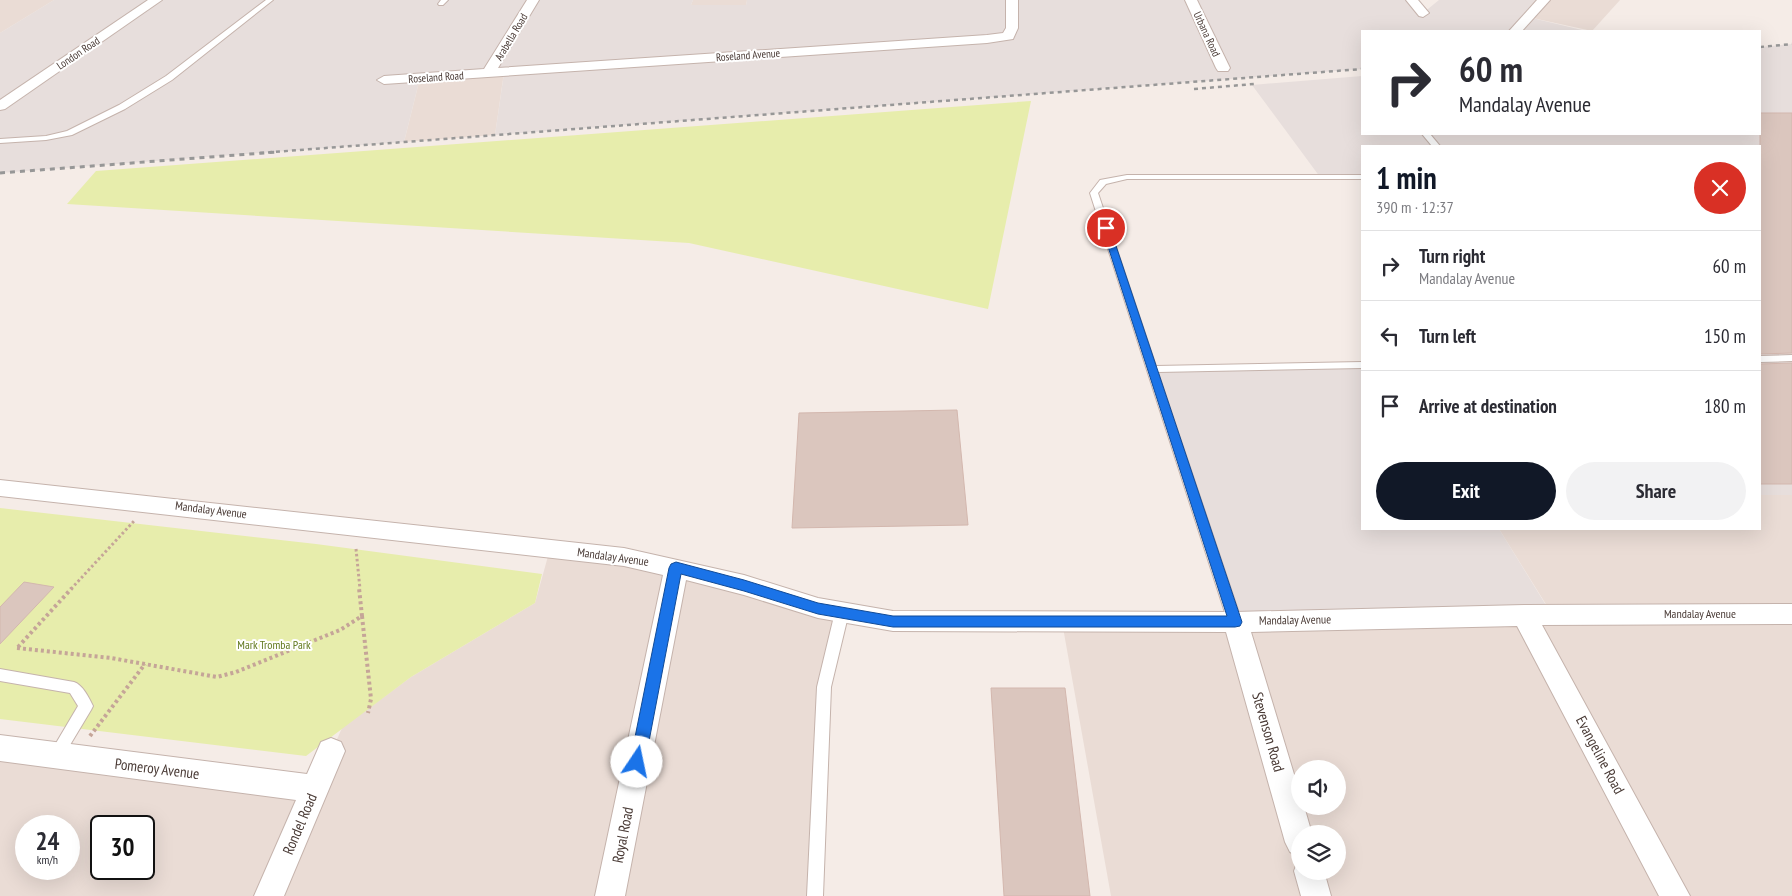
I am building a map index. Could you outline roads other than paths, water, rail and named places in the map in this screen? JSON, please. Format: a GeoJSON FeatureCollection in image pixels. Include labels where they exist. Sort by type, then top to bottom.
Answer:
{"type":"FeatureCollection","features":[{"type":"Feature","properties":{"kind":"street","name":"London Road"},"geometry":{"type":"LineString","coordinates":[[0,106],[156,0]]}},
{"type":"Feature","properties":{"kind":"street","name":"Arabella Road"},"geometry":{"type":"LineString","coordinates":[[488,74],[533,0]]}},
{"type":"Feature","properties":{"kind":"street","name":"Roseland Avenue"},"geometry":{"type":"LineString","coordinates":[[488,74],[987,39],[1008,36],[1012,28],[1012,0]]}},
{"type":"Feature","properties":{"kind":"street","name":"Urbana Road"},"geometry":{"type":"LineString","coordinates":[[1192,0],[1223,68]]}},
{"type":"Feature","properties":{"kind":"street"},"geometry":{"type":"LineString","coordinates":[[1412,0],[1423,13]]}},
{"type":"Feature","properties":{"kind":"street"},"geometry":{"type":"LineString","coordinates":[[1516,30],[1544,0]]}},
{"type":"Feature","properties":{"kind":"street","name":"Roseland Road"},"geometry":{"type":"LineString","coordinates":[[384,80],[488,74]]}},
{"type":"Feature","properties":{"kind":"street","name":"Mandalay Avenue"},"geometry":{"type":"LineString","coordinates":[[0,488],[624,557],[744,585],[818,608],[893,621],[1235,622],[1524,615],[1792,614]]}},
{"type":"Feature","properties":{"kind":"street","name":"Royal Road"},"geometry":{"type":"LineString","coordinates":[[610,896],[676,568]]}},
{"type":"Feature","properties":{"kind":"street","name":"Evangeline Road"},"geometry":{"type":"LineString","coordinates":[[1524,615],[1675,896]]}},
{"type":"Feature","properties":{"kind":"street","name":"Stevenson Road"},"geometry":{"type":"LineString","coordinates":[[1235,622],[1295,825]]}},
{"type":"Feature","properties":{"kind":"street","name":"Pomeroy Avenue"},"geometry":{"type":"LineString","coordinates":[[0,748],[315,789]]}},
{"type":"Feature","properties":{"kind":"street","name":"Rondel Road"},"geometry":{"type":"LineString","coordinates":[[269,896],[331,751]]}},
{"type":"Feature","properties":{"kind":"street"},"geometry":{"type":"LineString","coordinates":[[1311,880],[1316,896]]}},
{"type":"Feature","properties":{"kind":"lane"},"geometry":{"type":"LineString","coordinates":[[0,141],[46,138],[69,133],[122,107],[169,78],[270,0]]}},
{"type":"Feature","properties":{"kind":"lane"},"geometry":{"type":"LineString","coordinates":[[1427,135],[1435,145]]}},
{"type":"Feature","properties":{"kind":"lane"},"geometry":{"type":"LineString","coordinates":[[1235,622],[1154,369],[1094,193],[1097,186],[1107,179],[1127,177],[1361,178]]}},
{"type":"Feature","properties":{"kind":"lane"},"geometry":{"type":"LineString","coordinates":[[1761,359],[1792,358]]}},
{"type":"Feature","properties":{"kind":"lane"},"geometry":{"type":"LineString","coordinates":[[1154,369],[1361,365]]}},
{"type":"Feature","properties":{"kind":"lane"},"geometry":{"type":"LineString","coordinates":[[814,896],[824,687],[842,612]]}},
{"type":"Feature","properties":{"kind":"lane"},"geometry":{"type":"LineString","coordinates":[[0,675],[74,688],[86,706],[56,755]]}},
{"type":"Feature","properties":{"kind":"railway"},"geometry":{"type":"LineString","coordinates":[[1761,47],[1792,44]]}},
{"type":"Feature","properties":{"kind":"railway"},"geometry":{"type":"LineString","coordinates":[[260,153],[1361,69]]}},
{"type":"Feature","properties":{"kind":"railway"},"geometry":{"type":"LineString","coordinates":[[1194,89],[1254,84]]}},
{"type":"Feature","properties":{"kind":"railway"},"geometry":{"type":"LineString","coordinates":[[0,173],[276,152]]}},
{"type":"Feature","properties":{"kind":"park label","name":"Mark Tromba Park"},"geometry":{"type":"Point","coordinates":[274,645]}}]}
